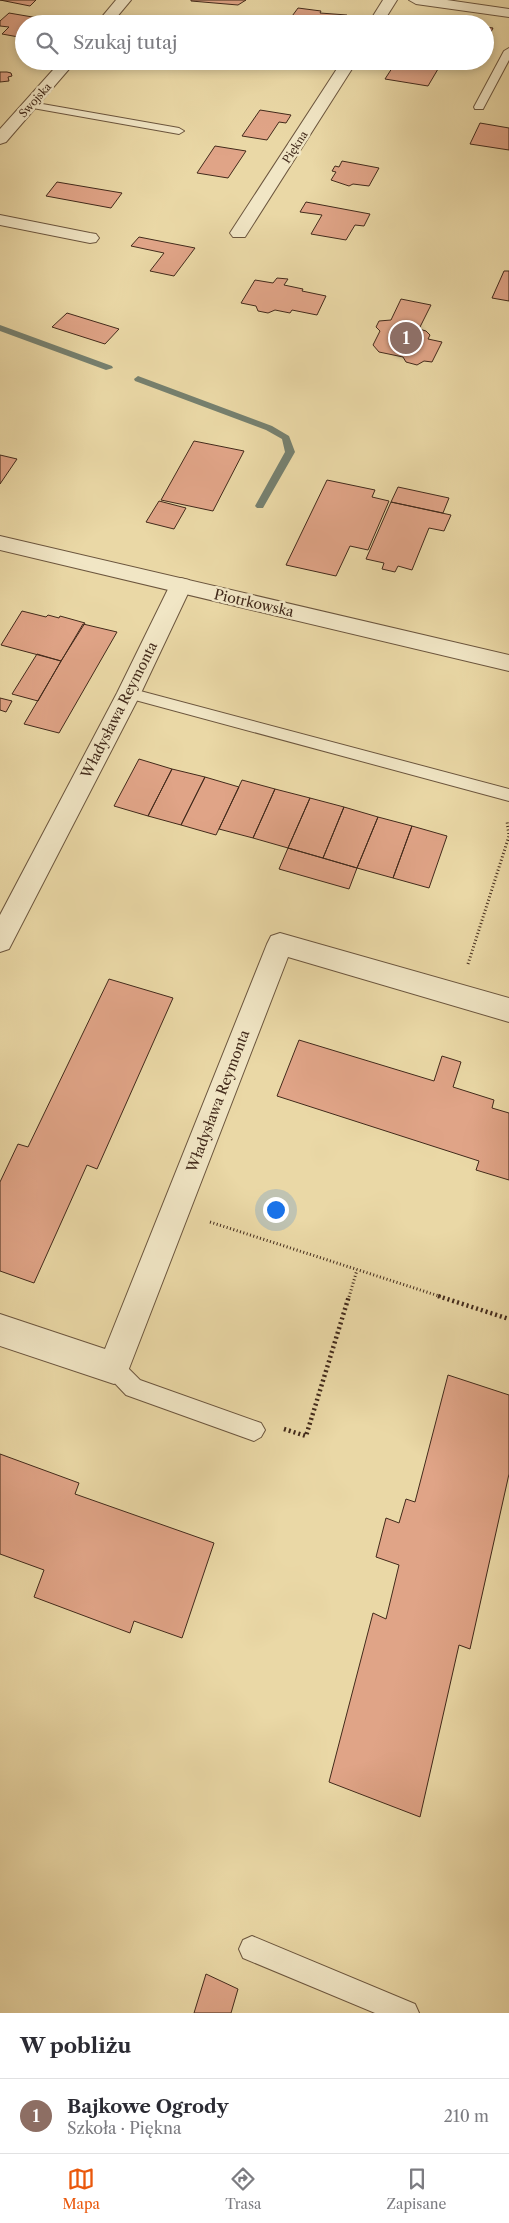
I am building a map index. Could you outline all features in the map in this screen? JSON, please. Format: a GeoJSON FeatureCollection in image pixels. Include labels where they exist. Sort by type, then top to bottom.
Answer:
{"type":"FeatureCollection","features":[{"type":"Feature","properties":{"kind":"street"},"geometry":{"type":"LineString","coordinates":[[111,15],[124,0]]}},
{"type":"Feature","properties":{"kind":"street"},"geometry":{"type":"LineString","coordinates":[[381,15],[390,0]]}},
{"type":"Feature","properties":{"kind":"street"},"geometry":{"type":"LineString","coordinates":[[416,0],[509,13]]}},
{"type":"Feature","properties":{"kind":"street","name":"Swojska"},"geometry":{"type":"LineString","coordinates":[[0,139],[61,70]]}},
{"type":"Feature","properties":{"kind":"street","name":"Piękna"},"geometry":{"type":"LineString","coordinates":[[240,233],[344,70]]}},
{"type":"Feature","properties":{"kind":"street"},"geometry":{"type":"LineString","coordinates":[[0,220],[90,238]]}},
{"type":"Feature","properties":{"kind":"street","name":"Piotrkowska"},"geometry":{"type":"LineString","coordinates":[[0,543],[509,663]]}},
{"type":"Feature","properties":{"kind":"street","name":"Władysława Reymonta"},"geometry":{"type":"LineString","coordinates":[[0,941],[128,694],[181,585]]}},
{"type":"Feature","properties":{"kind":"street","name":"Władysława Reymonta"},"geometry":{"type":"LineString","coordinates":[[114,1368],[280,944],[509,1010]]}},
{"type":"Feature","properties":{"kind":"street"},"geometry":{"type":"LineString","coordinates":[[0,1330],[114,1368]]}},
{"type":"Feature","properties":{"kind":"lane"},"geometry":{"type":"LineString","coordinates":[[479,107],[509,51]]}},
{"type":"Feature","properties":{"kind":"lane"},"geometry":{"type":"LineString","coordinates":[[31,105],[178,131]]}},
{"type":"Feature","properties":{"kind":"lane"},"geometry":{"type":"LineString","coordinates":[[128,694],[508,794]]}},
{"type":"Feature","properties":{"kind":"lane"},"geometry":{"type":"LineString","coordinates":[[114,1368],[133,1388],[254,1430]]}},
{"type":"Feature","properties":{"kind":"lane"},"geometry":{"type":"LineString","coordinates":[[252,1949],[406,2013]]}},
{"type":"Feature","properties":{"kind":"path"},"geometry":{"type":"LineString","coordinates":[[458,995],[509,836],[504,806],[508,794]]}},
{"type":"Feature","properties":{"kind":"path"},"geometry":{"type":"LineString","coordinates":[[175,1211],[509,1319]]}},
{"type":"Feature","properties":{"kind":"path"},"geometry":{"type":"LineString","coordinates":[[254,1430],[276,1426],[306,1436],[357,1270]]}},
{"type":"Feature","properties":{"kind":"building"},"geometry":{"type":"Polygon","coordinates":[[[0,0],[36,0],[30,6],[0,0]]]}},
{"type":"Feature","properties":{"kind":"building"},"geometry":{"type":"Polygon","coordinates":[[[191,0],[246,0],[238,5],[191,1],[191,0]]]}},
{"type":"Feature","properties":{"kind":"building"},"geometry":{"type":"Polygon","coordinates":[[[298,8],[321,11],[320,13],[347,15],[293,15],[298,8]]]}},
{"type":"Feature","properties":{"kind":"building"},"geometry":{"type":"Polygon","coordinates":[[[9,13],[21,15],[15,15],[15,36],[2,34],[9,27],[0,26],[0,21],[9,13]]]}},
{"type":"Feature","properties":{"kind":"building"},"geometry":{"type":"Polygon","coordinates":[[[391,70],[437,70],[428,86],[385,79],[391,70]]]}},
{"type":"Feature","properties":{"kind":"building"},"geometry":{"type":"Polygon","coordinates":[[[0,72],[11,73],[12,76],[8,77],[9,81],[0,82],[0,72]]]}},
{"type":"Feature","properties":{"kind":"building"},"geometry":{"type":"Polygon","coordinates":[[[260,110],[291,115],[286,123],[279,122],[267,140],[242,136],[260,110]]]}},
{"type":"Feature","properties":{"kind":"building"},"geometry":{"type":"Polygon","coordinates":[[[480,123],[509,128],[509,150],[470,144],[480,123]]]}},
{"type":"Feature","properties":{"kind":"building"},"geometry":{"type":"Polygon","coordinates":[[[215,146],[246,151],[228,178],[197,173],[215,146]]]}},
{"type":"Feature","properties":{"kind":"building"},"geometry":{"type":"Polygon","coordinates":[[[342,161],[379,168],[369,186],[353,184],[349,186],[331,180],[336,172],[332,171],[335,166],[339,167],[342,161]]]}},
{"type":"Feature","properties":{"kind":"building"},"geometry":{"type":"Polygon","coordinates":[[[57,182],[122,193],[111,208],[46,196],[57,182]]]}},
{"type":"Feature","properties":{"kind":"building"},"geometry":{"type":"Polygon","coordinates":[[[306,202],[370,214],[364,226],[355,225],[346,240],[311,234],[322,215],[300,212],[306,202]]]}},
{"type":"Feature","properties":{"kind":"building"},"geometry":{"type":"Polygon","coordinates":[[[139,237],[195,248],[174,276],[150,271],[164,253],[131,246],[139,237]]]}},
{"type":"Feature","properties":{"kind":"building"},"geometry":{"type":"Polygon","coordinates":[[[504,271],[509,271],[509,301],[492,298],[504,271]]]}},
{"type":"Feature","properties":{"kind":"building"},"geometry":{"type":"Polygon","coordinates":[[[277,278],[288,279],[284,285],[326,296],[317,315],[292,310],[290,313],[275,310],[268,313],[258,311],[256,306],[241,303],[255,280],[273,283],[277,278]]]}},
{"type":"Feature","properties":{"kind":"building"},"geometry":{"type":"Polygon","coordinates":[[[401,299],[431,305],[419,329],[426,331],[430,335],[428,339],[442,342],[432,362],[424,361],[417,365],[406,362],[403,357],[379,352],[373,345],[380,331],[376,327],[379,321],[391,320],[401,299]]]}},
{"type":"Feature","properties":{"kind":"building"},"geometry":{"type":"Polygon","coordinates":[[[67,313],[119,329],[105,344],[52,327],[67,313]]]}},
{"type":"Feature","properties":{"kind":"building"},"geometry":{"type":"Polygon","coordinates":[[[194,441],[244,451],[213,511],[161,500],[194,441]]]}},
{"type":"Feature","properties":{"kind":"building"},"geometry":{"type":"Polygon","coordinates":[[[0,455],[17,459],[0,484],[0,455]]]}},
{"type":"Feature","properties":{"kind":"building"},"geometry":{"type":"Polygon","coordinates":[[[327,480],[375,490],[372,497],[389,501],[368,550],[350,546],[336,576],[286,565],[327,480]]]}},
{"type":"Feature","properties":{"kind":"building"},"geometry":{"type":"Polygon","coordinates":[[[398,487],[449,498],[443,513],[391,502],[398,487]]]}},
{"type":"Feature","properties":{"kind":"building"},"geometry":{"type":"Polygon","coordinates":[[[159,501],[186,508],[174,529],[146,522],[159,501]]]}},
{"type":"Feature","properties":{"kind":"building"},"geometry":{"type":"Polygon","coordinates":[[[391,502],[451,515],[444,531],[429,528],[412,570],[398,566],[395,572],[382,569],[384,563],[366,559],[391,502]]]}},
{"type":"Feature","properties":{"kind":"building"},"geometry":{"type":"Polygon","coordinates":[[[22,611],[46,617],[48,615],[59,618],[60,616],[85,623],[61,661],[1,645],[22,611]]]}},
{"type":"Feature","properties":{"kind":"building"},"geometry":{"type":"Polygon","coordinates":[[[83,624],[117,632],[59,733],[24,724],[83,624]]]}},
{"type":"Feature","properties":{"kind":"building"},"geometry":{"type":"Polygon","coordinates":[[[37,654],[61,661],[38,701],[12,694],[37,654]]]}},
{"type":"Feature","properties":{"kind":"building"},"geometry":{"type":"Polygon","coordinates":[[[0,698],[12,701],[6,712],[0,710],[0,698]]]}},
{"type":"Feature","properties":{"kind":"building"},"geometry":{"type":"Polygon","coordinates":[[[139,759],[172,769],[148,816],[114,806],[139,759]]]}},
{"type":"Feature","properties":{"kind":"building"},"geometry":{"type":"Polygon","coordinates":[[[172,769],[205,777],[181,825],[148,816],[172,769]]]}},
{"type":"Feature","properties":{"kind":"building"},"geometry":{"type":"Polygon","coordinates":[[[205,777],[239,787],[216,835],[181,825],[205,777]]]}},
{"type":"Feature","properties":{"kind":"building"},"geometry":{"type":"Polygon","coordinates":[[[242,780],[275,789],[253,838],[219,829],[242,780]]]}},
{"type":"Feature","properties":{"kind":"building"},"geometry":{"type":"Polygon","coordinates":[[[275,789],[310,798],[288,848],[253,838],[275,789]]]}},
{"type":"Feature","properties":{"kind":"building"},"geometry":{"type":"Polygon","coordinates":[[[310,798],[344,807],[323,858],[288,848],[310,798]]]}},
{"type":"Feature","properties":{"kind":"building"},"geometry":{"type":"Polygon","coordinates":[[[344,807],[378,817],[357,868],[323,858],[344,807]]]}},
{"type":"Feature","properties":{"kind":"building"},"geometry":{"type":"Polygon","coordinates":[[[378,817],[412,826],[393,878],[357,868],[378,817]]]}},
{"type":"Feature","properties":{"kind":"building"},"geometry":{"type":"Polygon","coordinates":[[[412,826],[447,836],[429,888],[393,878],[412,826]]]}},
{"type":"Feature","properties":{"kind":"building"},"geometry":{"type":"Polygon","coordinates":[[[288,848],[357,868],[349,889],[279,869],[288,848]]]}},
{"type":"Feature","properties":{"kind":"building"},"geometry":{"type":"Polygon","coordinates":[[[109,979],[173,998],[97,1169],[87,1165],[34,1283],[0,1271],[0,1182],[18,1144],[28,1147],[109,979]]]}},
{"type":"Feature","properties":{"kind":"building"},"geometry":{"type":"Polygon","coordinates":[[[299,1040],[434,1081],[442,1056],[461,1062],[453,1087],[494,1100],[492,1108],[509,1113],[509,1180],[476,1170],[479,1161],[277,1096],[299,1040]]]}},
{"type":"Feature","properties":{"kind":"building"},"geometry":{"type":"Polygon","coordinates":[[[448,1375],[509,1395],[509,1474],[470,1649],[459,1645],[420,1817],[329,1782],[373,1613],[386,1619],[399,1565],[376,1557],[386,1518],[399,1523],[406,1499],[415,1502],[448,1375]]]}},
{"type":"Feature","properties":{"kind":"building"},"geometry":{"type":"Polygon","coordinates":[[[0,1454],[79,1483],[75,1494],[214,1543],[182,1638],[134,1621],[130,1633],[34,1597],[44,1570],[0,1554],[0,1454]]]}},
{"type":"Feature","properties":{"kind":"building"},"geometry":{"type":"Polygon","coordinates":[[[206,1974],[238,1989],[231,2013],[194,2013],[206,1974]]]}},
{"type":"Feature","properties":{"kind":"waterway"},"geometry":{"type":"LineString","coordinates":[[0,328],[109,368]]}},
{"type":"Feature","properties":{"kind":"waterway"},"geometry":{"type":"LineString","coordinates":[[138,379],[269,428],[286,438],[290,452],[260,506]]}},
{"type":"Feature","properties":{"kind":"place","name":"Bajkowe Ogrody"},"geometry":{"type":"Point","coordinates":[406,338]}}]}
